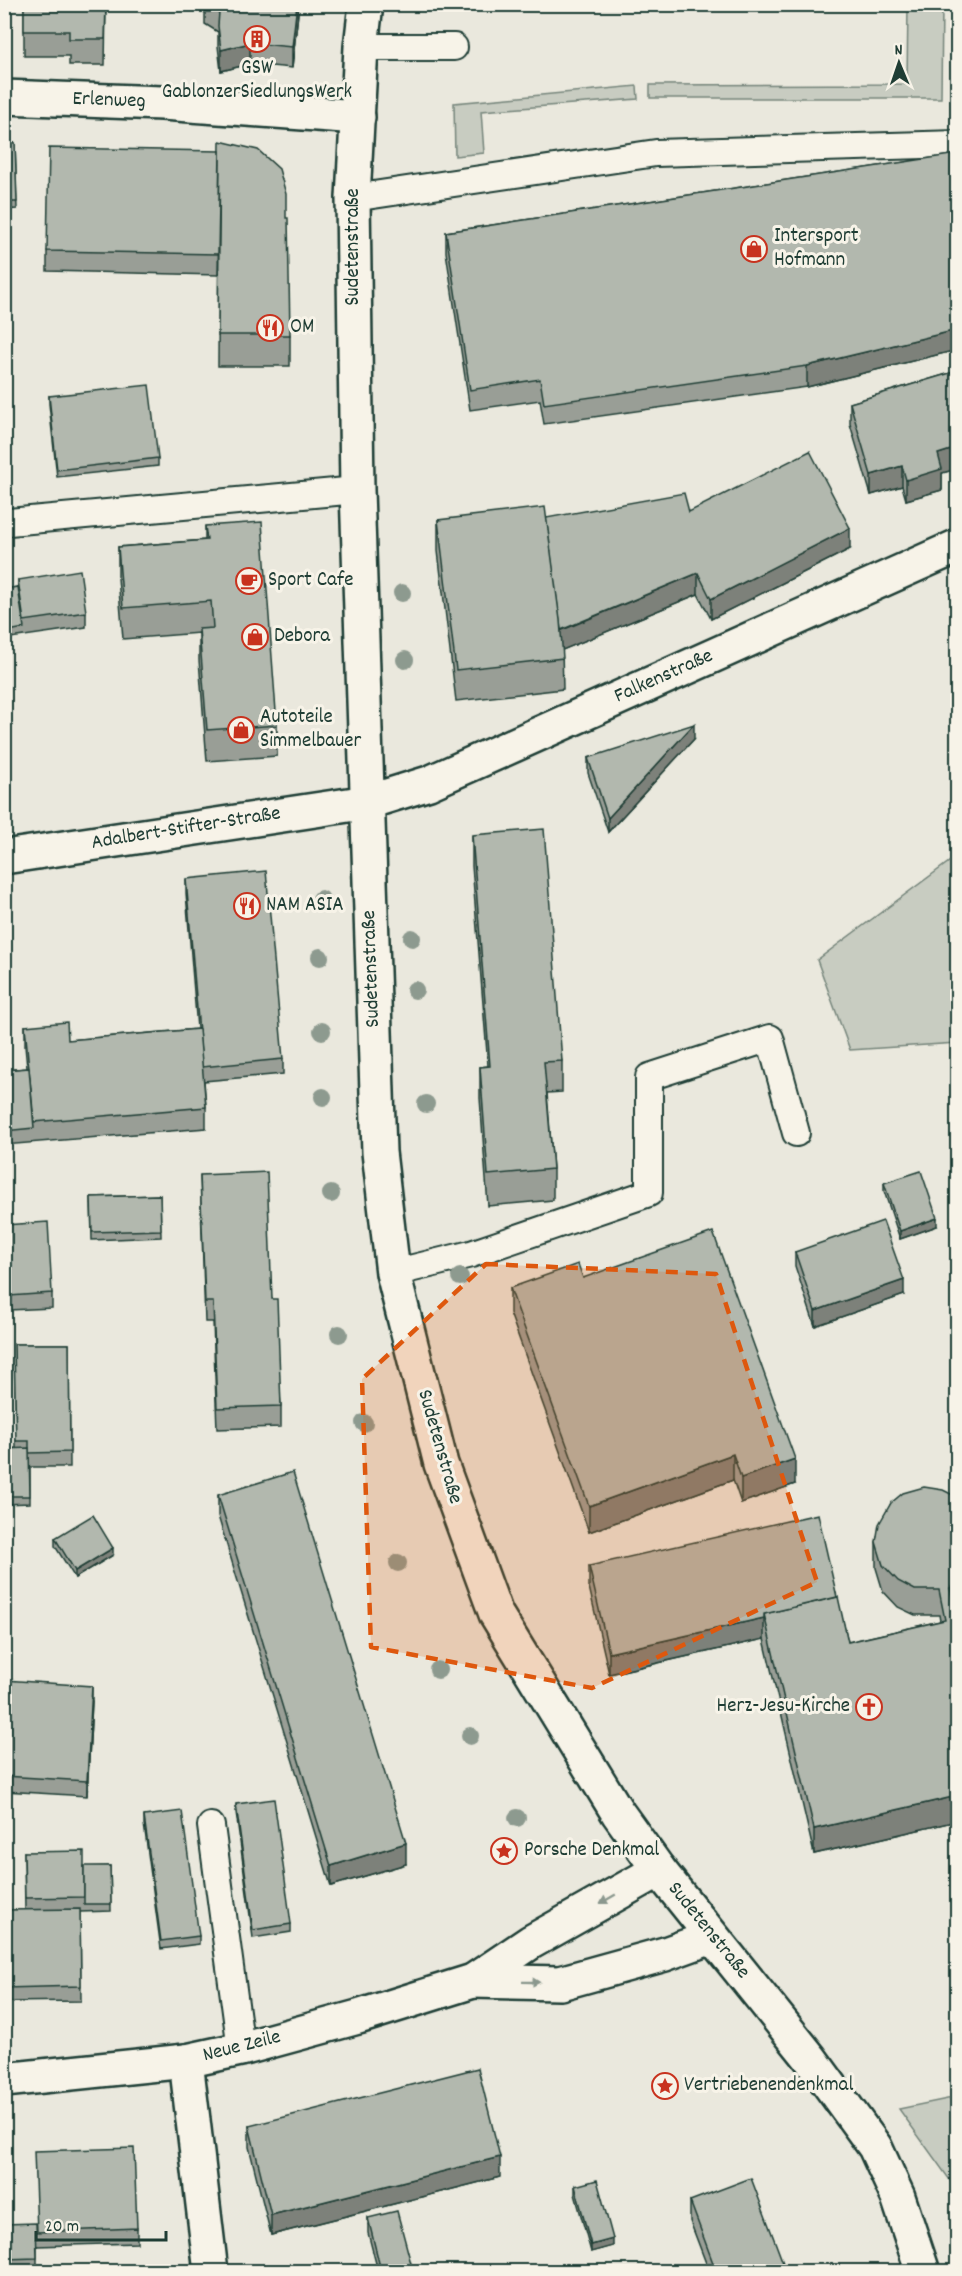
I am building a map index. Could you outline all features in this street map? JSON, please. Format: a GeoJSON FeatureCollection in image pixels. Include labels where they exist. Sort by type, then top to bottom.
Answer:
{"type":"FeatureCollection","features":[{"type":"Feature","properties":{"kind":"street","name":"Sudetenstraße"},"geometry":{"type":"LineString","coordinates":[[366,4],[361,47],[353,198],[357,490],[379,1152],[393,1272],[441,1464],[496,1614],[618,1813],[712,1938],[810,2058],[875,2147],[898,2197],[923,2271]]}},
{"type":"Feature","properties":{"kind":"street","name":"Erlenweg"},"geometry":{"type":"LineString","coordinates":[[4,97],[162,103],[358,117]]}},
{"type":"Feature","properties":{"kind":"street","name":"Falkenstraße"},"geometry":{"type":"LineString","coordinates":[[368,802],[429,783],[957,546]]}},
{"type":"Feature","properties":{"kind":"street","name":"Adalbert-Stifter-Straße"},"geometry":{"type":"LineString","coordinates":[[4,856],[368,802]]}},
{"type":"Feature","properties":{"kind":"street","name":"Neue Zeile"},"geometry":{"type":"LineString","coordinates":[[4,2080],[186,2061],[358,2017],[473,1981],[531,1942],[659,1870]]}},
{"type":"Feature","properties":{"kind":"street","name":"Neue Zeile"},"geometry":{"type":"LineString","coordinates":[[473,1981],[560,1983],[712,1938]]}},
{"type":"Feature","properties":{"kind":"street"},"geometry":{"type":"LineString","coordinates":[[186,2061],[211,2271]]}},
{"type":"Feature","properties":{"kind":"lane"},"geometry":{"type":"LineString","coordinates":[[361,47],[454,47]]}},
{"type":"Feature","properties":{"kind":"lane"},"geometry":{"type":"LineString","coordinates":[[353,198],[656,153],[957,144]]}},
{"type":"Feature","properties":{"kind":"lane"},"geometry":{"type":"LineString","coordinates":[[9,522],[357,490]]}},
{"type":"Feature","properties":{"kind":"lane"},"geometry":{"type":"LineString","coordinates":[[393,1272],[471,1254],[649,1193],[649,1077],[770,1038],[796,1133]]}},
{"type":"Feature","properties":{"kind":"lane"},"geometry":{"type":"LineString","coordinates":[[211,1826],[240,2049]]}},
{"type":"Feature","properties":{"kind":"highlighted area"},"geometry":{"type":"Polygon","coordinates":[[[486,1264],[716,1274],[817,1582],[592,1688],[371,1647],[362,1379],[486,1264]]]}},
{"type":"Feature","properties":{"kind":"shaded area"},"geometry":{"type":"Polygon","coordinates":[[[908,5],[942,5],[941,98],[650,98],[650,85],[907,84],[908,5]]]}},
{"type":"Feature","properties":{"kind":"shaded area"},"geometry":{"type":"Polygon","coordinates":[[[637,86],[638,99],[481,111],[484,153],[455,156],[454,103],[637,86]]]}},
{"type":"Feature","properties":{"kind":"shaded area"},"geometry":{"type":"Polygon","coordinates":[[[957,856],[957,1043],[850,1050],[817,960],[957,856]]]}},
{"type":"Feature","properties":{"kind":"shaded area"},"geometry":{"type":"Polygon","coordinates":[[[958,2097],[957,2190],[899,2109],[958,2097]]]}},
{"type":"Feature","properties":{"kind":"building"},"geometry":{"type":"Polygon","coordinates":[[[24,4],[106,4],[105,39],[69,39],[69,31],[24,31],[24,4]]]}},
{"type":"Feature","properties":{"kind":"building","name":"GSW GablonzerSiedlungsWerk"},"geometry":{"type":"Polygon","coordinates":[[[207,4],[297,4],[292,47],[250,43],[221,50],[219,12],[207,4]]]}},
{"type":"Feature","properties":{"kind":"building"},"geometry":{"type":"Polygon","coordinates":[[[220,141],[258,150],[279,169],[286,194],[286,218],[288,218],[290,335],[218,335],[220,141]]]}},
{"type":"Feature","properties":{"kind":"building"},"geometry":{"type":"Polygon","coordinates":[[[4,143],[15,143],[17,202],[4,202],[4,143]]]}},
{"type":"Feature","properties":{"kind":"building"},"geometry":{"type":"Polygon","coordinates":[[[49,148],[220,151],[218,254],[47,251],[49,148]]]}},
{"type":"Feature","properties":{"kind":"building"},"geometry":{"type":"Polygon","coordinates":[[[957,154],[957,330],[807,366],[544,404],[540,379],[470,390],[446,232],[957,154]]]}},
{"type":"Feature","properties":{"kind":"building"},"geometry":{"type":"Polygon","coordinates":[[[957,371],[957,448],[938,454],[942,469],[906,480],[902,466],[871,475],[850,403],[957,371]]]}},
{"type":"Feature","properties":{"kind":"building"},"geometry":{"type":"Polygon","coordinates":[[[149,385],[158,458],[57,470],[49,396],[149,385]]]}},
{"type":"Feature","properties":{"kind":"building"},"geometry":{"type":"Polygon","coordinates":[[[810,451],[850,528],[711,599],[698,573],[561,630],[546,518],[684,493],[689,512],[810,451]]]}},
{"type":"Feature","properties":{"kind":"building"},"geometry":{"type":"Polygon","coordinates":[[[545,507],[563,658],[456,670],[438,520],[545,507]]]}},
{"type":"Feature","properties":{"kind":"building"},"geometry":{"type":"Polygon","coordinates":[[[262,522],[277,725],[207,730],[199,629],[213,628],[211,601],[123,608],[118,547],[207,540],[205,526],[262,522]]]}},
{"type":"Feature","properties":{"kind":"building"},"geometry":{"type":"Polygon","coordinates":[[[80,570],[86,612],[24,621],[18,580],[80,570]]]}},
{"type":"Feature","properties":{"kind":"building"},"geometry":{"type":"Polygon","coordinates":[[[18,587],[24,628],[4,632],[4,589],[18,587]]]}},
{"type":"Feature","properties":{"kind":"building"},"geometry":{"type":"Polygon","coordinates":[[[694,724],[608,818],[588,758],[694,724]]]}},
{"type":"Feature","properties":{"kind":"building"},"geometry":{"type":"Polygon","coordinates":[[[544,829],[562,1061],[544,1062],[553,1169],[488,1175],[480,1067],[490,1066],[472,835],[544,829]]]}},
{"type":"Feature","properties":{"kind":"building"},"geometry":{"type":"Polygon","coordinates":[[[266,871],[283,1059],[202,1067],[186,879],[266,871]]]}},
{"type":"Feature","properties":{"kind":"building"},"geometry":{"type":"Polygon","coordinates":[[[67,1022],[68,1040],[199,1029],[206,1107],[34,1122],[25,1026],[67,1022]]]}},
{"type":"Feature","properties":{"kind":"building"},"geometry":{"type":"Polygon","coordinates":[[[29,1068],[34,1128],[4,1131],[4,1070],[29,1068]]]}},
{"type":"Feature","properties":{"kind":"building"},"geometry":{"type":"Polygon","coordinates":[[[921,1171],[937,1218],[900,1231],[884,1183],[921,1171]]]}},
{"type":"Feature","properties":{"kind":"building"},"geometry":{"type":"Polygon","coordinates":[[[267,1172],[272,1299],[277,1299],[281,1406],[217,1408],[213,1302],[205,1302],[200,1175],[267,1172]]]}},
{"type":"Feature","properties":{"kind":"building"},"geometry":{"type":"Polygon","coordinates":[[[160,1195],[161,1230],[92,1232],[91,1197],[160,1195]]]}},
{"type":"Feature","properties":{"kind":"building"},"geometry":{"type":"Polygon","coordinates":[[[883,1221],[904,1280],[815,1311],[795,1252],[883,1221]]]}},
{"type":"Feature","properties":{"kind":"building"},"geometry":{"type":"Polygon","coordinates":[[[48,1222],[52,1293],[9,1296],[4,1225],[48,1222]]]}},
{"type":"Feature","properties":{"kind":"building"},"geometry":{"type":"Polygon","coordinates":[[[713,1232],[795,1459],[741,1478],[733,1454],[589,1506],[510,1288],[578,1264],[583,1278],[713,1232]]]}},
{"type":"Feature","properties":{"kind":"building"},"geometry":{"type":"Polygon","coordinates":[[[14,1344],[69,1344],[70,1452],[29,1453],[29,1441],[16,1441],[14,1344]]]}},
{"type":"Feature","properties":{"kind":"building"},"geometry":{"type":"Polygon","coordinates":[[[29,1448],[30,1496],[4,1496],[4,1449],[29,1448]]]}},
{"type":"Feature","properties":{"kind":"building"},"geometry":{"type":"Polygon","coordinates":[[[293,1472],[406,1843],[331,1866],[218,1495],[293,1472]]]}},
{"type":"Feature","properties":{"kind":"building","name":"Herz-Jesu-Kirche"},"geometry":{"type":"Polygon","coordinates":[[[924,1487],[943,1490],[957,1497],[957,1582],[950,1588],[957,1618],[957,1796],[814,1829],[764,1614],[838,1597],[848,1642],[945,1620],[939,1590],[915,1590],[898,1581],[883,1565],[876,1542],[879,1524],[891,1503],[903,1493],[924,1487]]]}},
{"type":"Feature","properties":{"kind":"building"},"geometry":{"type":"Polygon","coordinates":[[[818,1514],[837,1597],[764,1614],[764,1618],[609,1653],[589,1566],[818,1514]]]}},
{"type":"Feature","properties":{"kind":"building"},"geometry":{"type":"Polygon","coordinates":[[[93,1515],[113,1548],[75,1571],[55,1538],[93,1515]]]}},
{"type":"Feature","properties":{"kind":"building"},"geometry":{"type":"Polygon","coordinates":[[[4,1680],[92,1686],[87,1781],[4,1776],[4,1680]]]}},
{"type":"Feature","properties":{"kind":"building"},"geometry":{"type":"Polygon","coordinates":[[[274,1799],[291,1924],[253,1930],[236,1804],[274,1799]]]}},
{"type":"Feature","properties":{"kind":"building"},"geometry":{"type":"Polygon","coordinates":[[[182,1811],[199,1936],[161,1941],[144,1816],[182,1811]]]}},
{"type":"Feature","properties":{"kind":"building"},"geometry":{"type":"Polygon","coordinates":[[[84,1851],[84,1897],[25,1898],[24,1852],[84,1851]]]}},
{"type":"Feature","properties":{"kind":"building"},"geometry":{"type":"Polygon","coordinates":[[[84,1866],[110,1866],[111,1904],[84,1904],[84,1866]]]}},
{"type":"Feature","properties":{"kind":"building"},"geometry":{"type":"Polygon","coordinates":[[[80,1909],[81,1986],[4,1988],[4,1910],[80,1909]]]}},
{"type":"Feature","properties":{"kind":"building"},"geometry":{"type":"Polygon","coordinates":[[[478,2068],[500,2157],[271,2215],[249,2126],[478,2068]]]}},
{"type":"Feature","properties":{"kind":"building"},"geometry":{"type":"Polygon","coordinates":[[[134,2148],[137,2228],[37,2232],[34,2151],[134,2148]]]}},
{"type":"Feature","properties":{"kind":"building"},"geometry":{"type":"Polygon","coordinates":[[[751,2178],[786,2271],[716,2271],[690,2201],[751,2178]]]}},
{"type":"Feature","properties":{"kind":"building"},"geometry":{"type":"Polygon","coordinates":[[[597,2180],[613,2239],[591,2245],[575,2186],[597,2180]]]}},
{"type":"Feature","properties":{"kind":"building"},"geometry":{"type":"Polygon","coordinates":[[[397,2211],[413,2271],[381,2271],[368,2218],[397,2211]]]}},
{"type":"Feature","properties":{"kind":"building"},"geometry":{"type":"Polygon","coordinates":[[[36,2223],[37,2258],[4,2259],[4,2224],[36,2223]]]}},
{"type":"Feature","properties":{"kind":"place","name":"GSW GablonzerSiedlungsWerk"},"geometry":{"type":"Point","coordinates":[257,39]}},
{"type":"Feature","properties":{"kind":"place","name":"Intersport Hofmann"},"geometry":{"type":"Point","coordinates":[754,249]}},
{"type":"Feature","properties":{"kind":"place","name":"OM"},"geometry":{"type":"Point","coordinates":[270,328]}},
{"type":"Feature","properties":{"kind":"place","name":"Sport Cafe"},"geometry":{"type":"Point","coordinates":[249,581]}},
{"type":"Feature","properties":{"kind":"place","name":"Debora"},"geometry":{"type":"Point","coordinates":[255,637]}},
{"type":"Feature","properties":{"kind":"place","name":"Autoteile Simmelbauer"},"geometry":{"type":"Point","coordinates":[241,730]}},
{"type":"Feature","properties":{"kind":"place","name":"NAM ASIA"},"geometry":{"type":"Point","coordinates":[247,906]}},
{"type":"Feature","properties":{"kind":"place","name":"Herz-Jesu-Kirche"},"geometry":{"type":"Point","coordinates":[869,1707]}},
{"type":"Feature","properties":{"kind":"place","name":"Porsche Denkmal"},"geometry":{"type":"Point","coordinates":[504,1851]}},
{"type":"Feature","properties":{"kind":"place","name":"Vertriebenendenkmal"},"geometry":{"type":"Point","coordinates":[665,2086]}}]}
